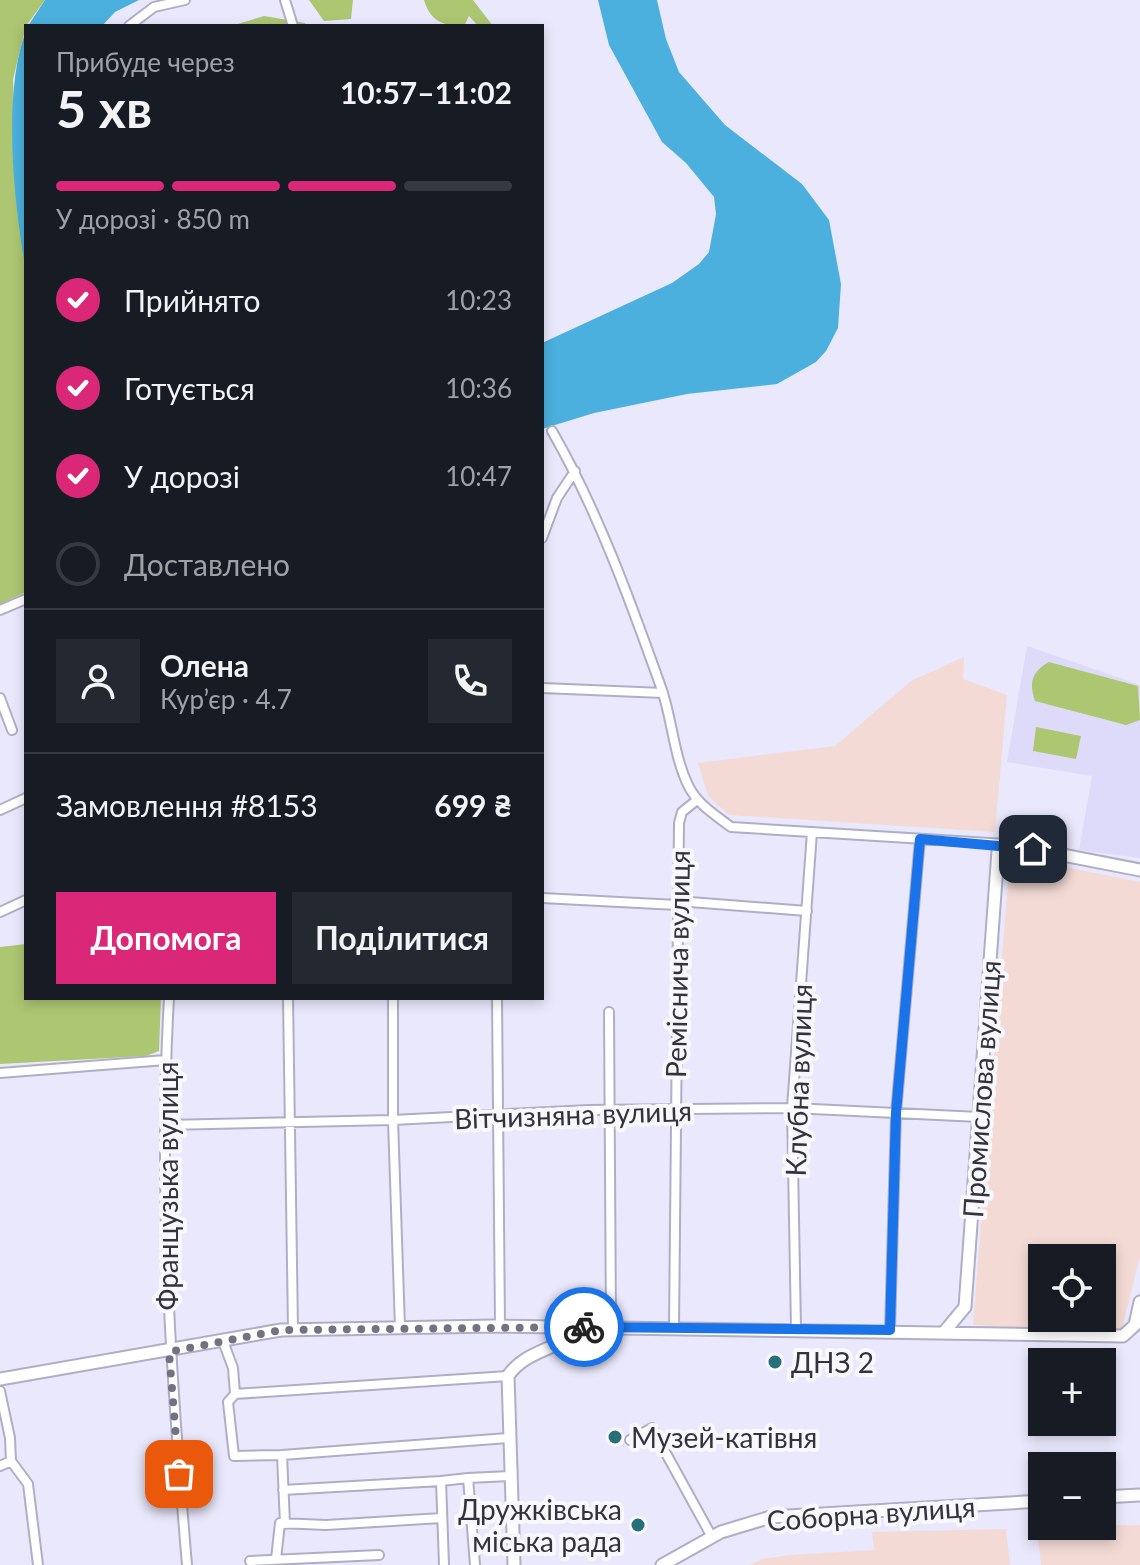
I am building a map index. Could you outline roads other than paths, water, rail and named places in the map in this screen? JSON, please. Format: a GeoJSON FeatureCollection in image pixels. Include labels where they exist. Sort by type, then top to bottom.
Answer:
{"type":"FeatureCollection","features":[{"type":"Feature","properties":{"kind":"street"},"geometry":{"type":"LineString","coordinates":[[285,0],[292,24]]}},
{"type":"Feature","properties":{"kind":"street"},"geometry":{"type":"LineString","coordinates":[[132,24],[154,7],[178,1]]}},
{"type":"Feature","properties":{"kind":"street"},"geometry":{"type":"LineString","coordinates":[[544,438],[554,435],[575,471],[663,693],[687,783],[697,800],[731,827],[1006,844],[1140,870]]}},
{"type":"Feature","properties":{"kind":"street"},"geometry":{"type":"LineString","coordinates":[[544,533],[557,498],[575,471]]}},
{"type":"Feature","properties":{"kind":"street"},"geometry":{"type":"LineString","coordinates":[[0,610],[24,600]]}},
{"type":"Feature","properties":{"kind":"street"},"geometry":{"type":"LineString","coordinates":[[544,688],[663,693]]}},
{"type":"Feature","properties":{"kind":"street"},"geometry":{"type":"LineString","coordinates":[[0,698],[12,730]]}},
{"type":"Feature","properties":{"kind":"street"},"geometry":{"type":"LineString","coordinates":[[0,810],[24,799]]}},
{"type":"Feature","properties":{"kind":"street","name":"Реміснича вулиця"},"geometry":{"type":"LineString","coordinates":[[674,1328],[679,823],[682,812],[697,800]]}},
{"type":"Feature","properties":{"kind":"street","name":"Клубна вулиця"},"geometry":{"type":"LineString","coordinates":[[796,1329],[792,1108],[812,832]]}},
{"type":"Feature","properties":{"kind":"street"},"geometry":{"type":"LineString","coordinates":[[890,1330],[896,1113],[920,839]]}},
{"type":"Feature","properties":{"kind":"street","name":"Промислова вулиця"},"geometry":{"type":"LineString","coordinates":[[945,1331],[965,1307],[998,851],[1006,844]]}},
{"type":"Feature","properties":{"kind":"street"},"geometry":{"type":"LineString","coordinates":[[544,898],[807,911]]}},
{"type":"Feature","properties":{"kind":"street"},"geometry":{"type":"LineString","coordinates":[[0,912],[24,901]]}},
{"type":"Feature","properties":{"kind":"street","name":"Французька вулиця"},"geometry":{"type":"LineString","coordinates":[[169,1000],[166,1125],[169,1352],[187,1565]]}},
{"type":"Feature","properties":{"kind":"street"},"geometry":{"type":"LineString","coordinates":[[288,1000],[293,1330]]}},
{"type":"Feature","properties":{"kind":"street"},"geometry":{"type":"LineString","coordinates":[[393,1000],[393,1120],[400,1328]]}},
{"type":"Feature","properties":{"kind":"street"},"geometry":{"type":"LineString","coordinates":[[497,1000],[500,1326]]}},
{"type":"Feature","properties":{"kind":"street"},"geometry":{"type":"LineString","coordinates":[[609,1012],[611,1327]]}},
{"type":"Feature","properties":{"kind":"street"},"geometry":{"type":"LineString","coordinates":[[0,1073],[166,1060]]}},
{"type":"Feature","properties":{"kind":"street","name":"Вітчизняна вулиця"},"geometry":{"type":"LineString","coordinates":[[166,1125],[393,1120],[498,1113],[792,1108],[979,1117]]}},
{"type":"Feature","properties":{"kind":"street"},"geometry":{"type":"LineString","coordinates":[[0,1379],[293,1330],[500,1326],[1123,1336],[1135,1325],[1140,1302]]}},
{"type":"Feature","properties":{"kind":"street"},"geometry":{"type":"LineString","coordinates":[[508,1438],[234,1456],[228,1402],[235,1394],[508,1376],[525,1358],[567,1340],[585,1327]]}},
{"type":"Feature","properties":{"kind":"street"},"geometry":{"type":"LineString","coordinates":[[223,1341],[233,1368],[235,1394]]}},
{"type":"Feature","properties":{"kind":"street"},"geometry":{"type":"LineString","coordinates":[[508,1376],[514,1565]]}},
{"type":"Feature","properties":{"kind":"street"},"geometry":{"type":"LineString","coordinates":[[0,1391],[10,1438],[11,1461],[28,1484],[38,1565]]}},
{"type":"Feature","properties":{"kind":"street"},"geometry":{"type":"LineString","coordinates":[[630,1440],[652,1428],[712,1537]]}},
{"type":"Feature","properties":{"kind":"street"},"geometry":{"type":"LineString","coordinates":[[282,1455],[285,1524]]}},
{"type":"Feature","properties":{"kind":"street"},"geometry":{"type":"LineString","coordinates":[[0,1466],[11,1461]]}},
{"type":"Feature","properties":{"kind":"street"},"geometry":{"type":"LineString","coordinates":[[283,1490],[510,1476]]}},
{"type":"Feature","properties":{"kind":"street"},"geometry":{"type":"LineString","coordinates":[[468,1478],[475,1565]]}},
{"type":"Feature","properties":{"kind":"street"},"geometry":{"type":"LineString","coordinates":[[441,1481],[444,1565]]}},
{"type":"Feature","properties":{"kind":"street"},"geometry":{"type":"LineString","coordinates":[[1116,1496],[1140,1495]]}},
{"type":"Feature","properties":{"kind":"street","name":"Соборна вулиця"},"geometry":{"type":"LineString","coordinates":[[662,1565],[712,1537],[771,1517],[1028,1502]]}},
{"type":"Feature","properties":{"kind":"street"},"geometry":{"type":"LineString","coordinates":[[276,1559],[280,1523],[442,1518]]}},
{"type":"Feature","properties":{"kind":"street"},"geometry":{"type":"LineString","coordinates":[[250,1561],[379,1555]]}},
{"type":"Feature","properties":{"kind":"water"},"geometry":{"type":"Polygon","coordinates":[[[45,0],[139,0],[115,12],[104,24],[29,24],[45,0]]]}},
{"type":"Feature","properties":{"kind":"water"},"geometry":{"type":"Polygon","coordinates":[[[598,0],[657,0],[666,39],[679,72],[725,125],[802,184],[829,220],[841,284],[838,328],[826,351],[816,362],[777,384],[687,394],[594,413],[544,428],[544,342],[672,283],[699,264],[709,252],[716,214],[714,197],[686,163],[662,142],[609,45],[598,0]]]}},
{"type":"Feature","properties":{"kind":"water"},"geometry":{"type":"Polygon","coordinates":[[[24,38],[24,256],[12,149],[14,85],[24,38]]]}},
{"type":"Feature","properties":{"kind":"place","name":"ДНЗ 2"},"geometry":{"type":"Point","coordinates":[775,1362]}},
{"type":"Feature","properties":{"kind":"place","name":"Музей-катівня"},"geometry":{"type":"Point","coordinates":[615,1437]}},
{"type":"Feature","properties":{"kind":"place","name":"Дружківська міська рада"},"geometry":{"type":"Point","coordinates":[638,1525]}}]}
